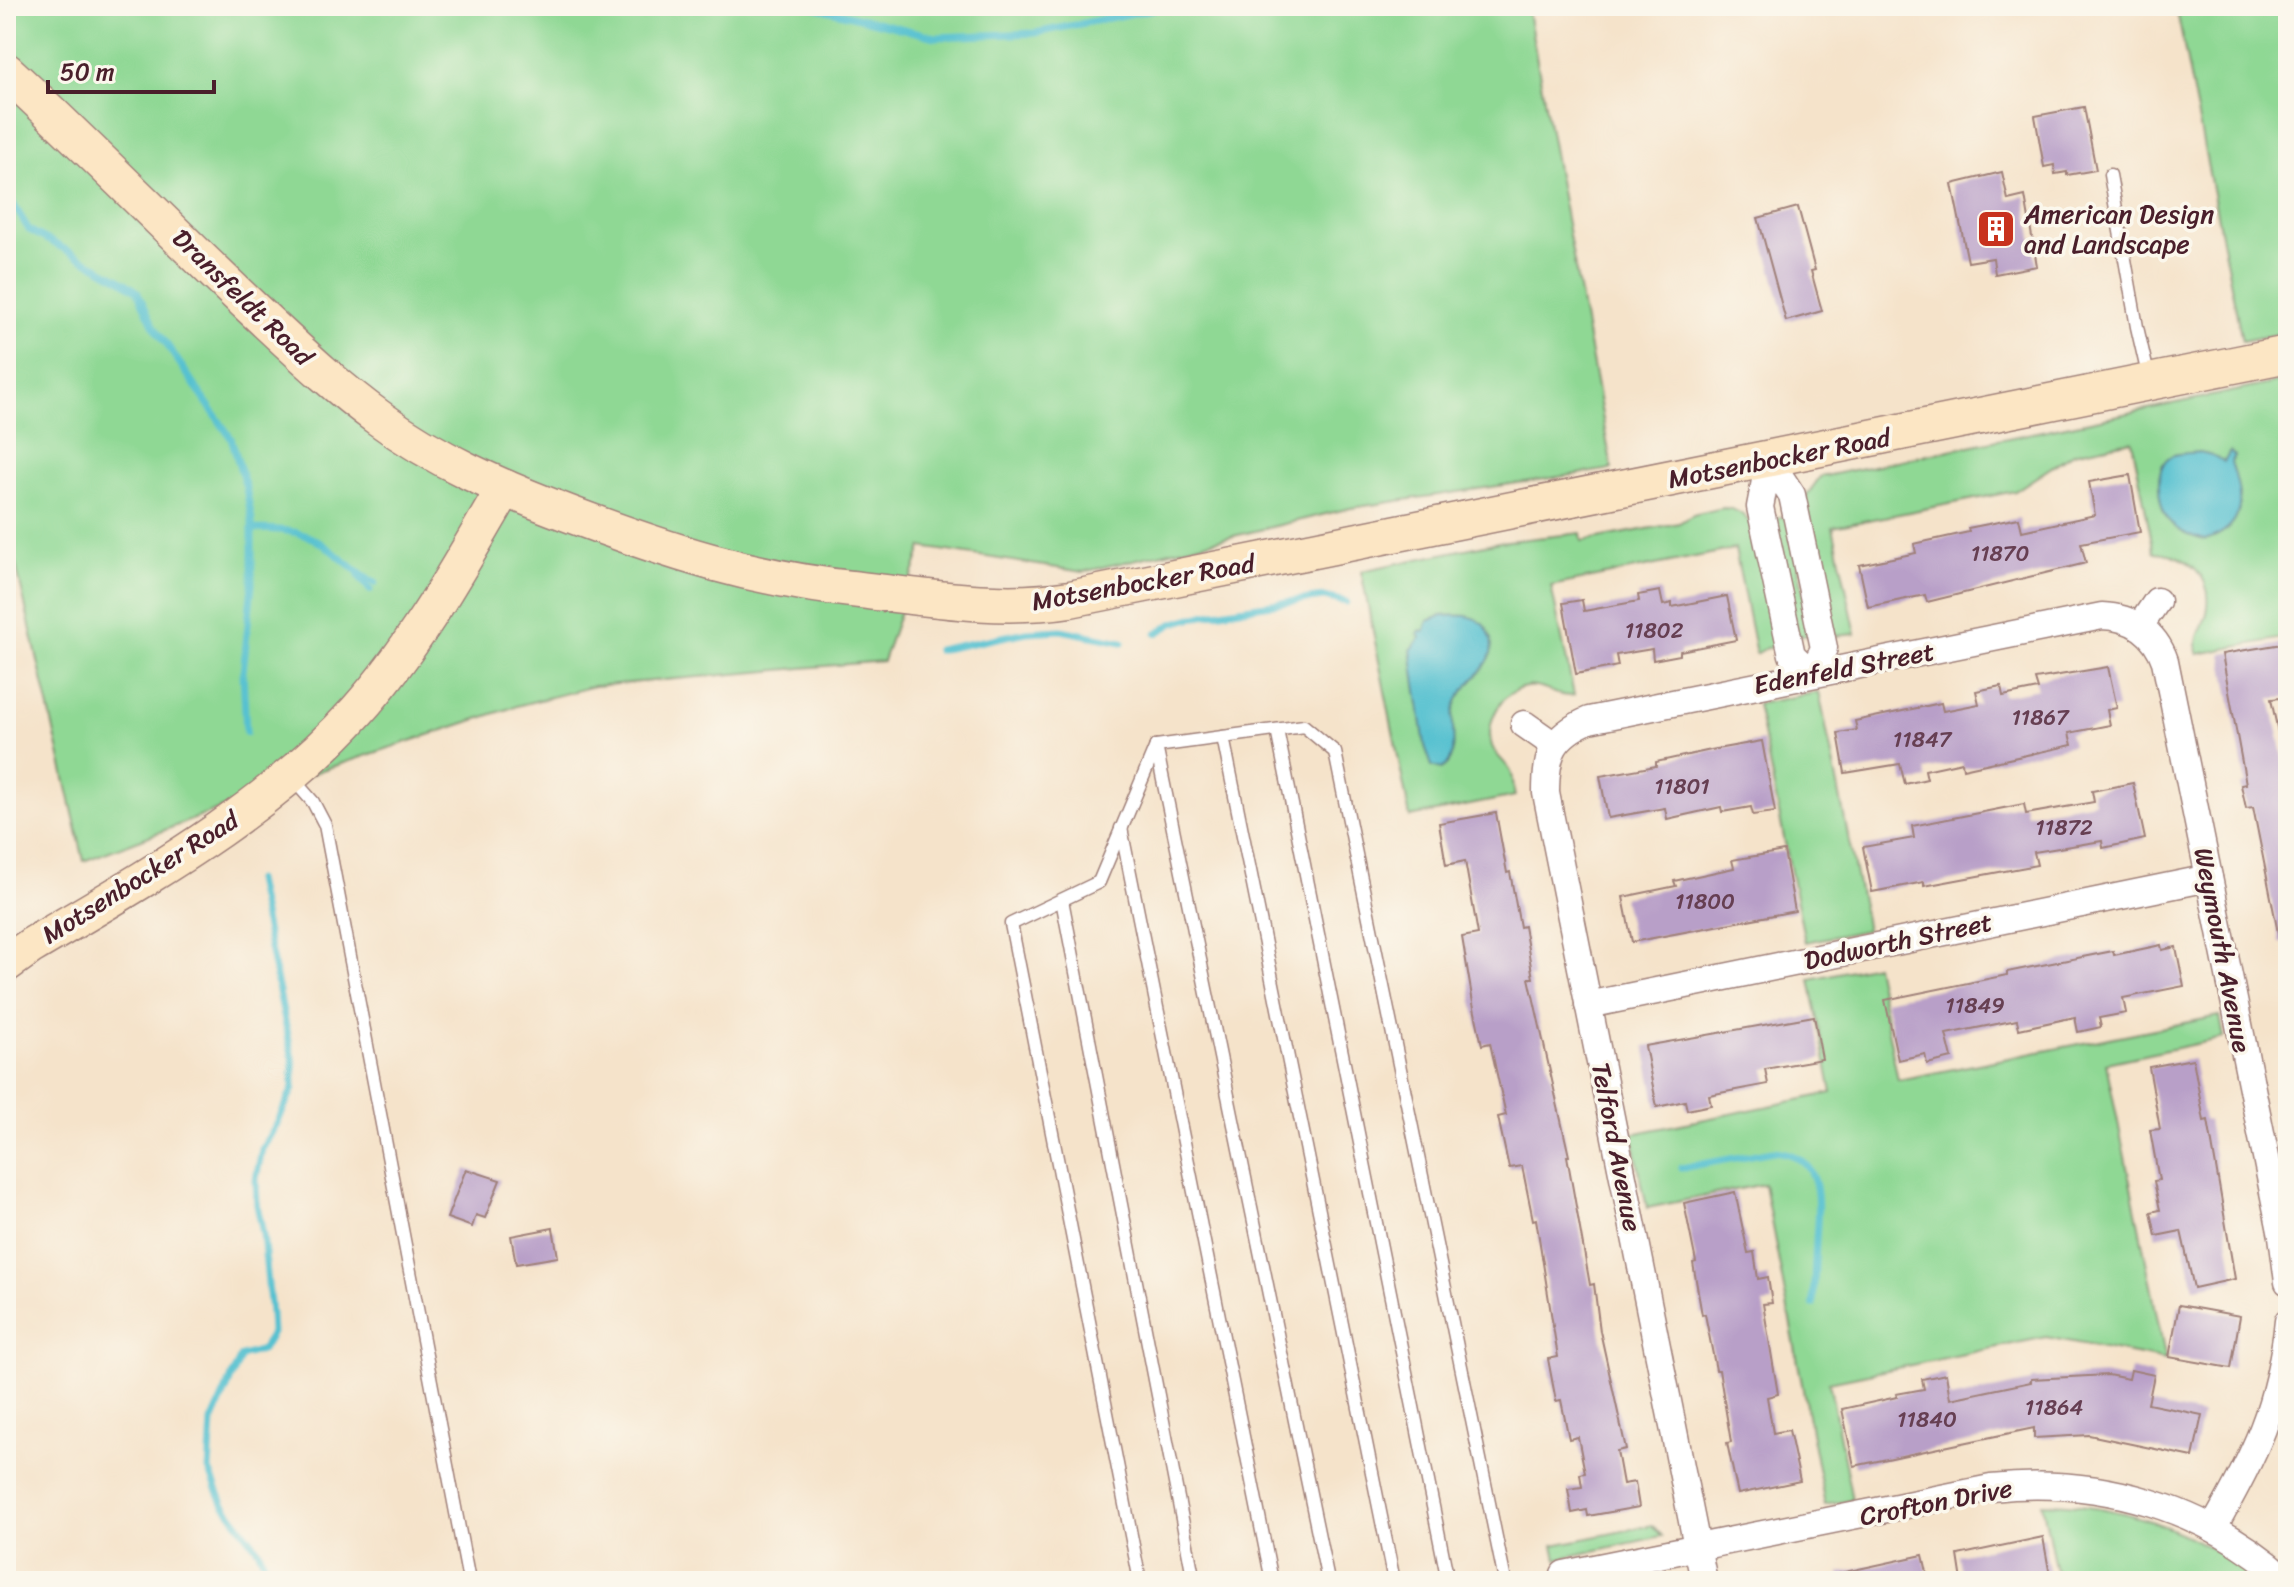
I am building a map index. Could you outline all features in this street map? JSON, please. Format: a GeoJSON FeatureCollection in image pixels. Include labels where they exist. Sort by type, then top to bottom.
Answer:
{"type":"FeatureCollection","features":[{"type":"Feature","properties":{"kind":"main road","name":"Dransfeldt Road"},"geometry":{"type":"LineString","coordinates":[[6,71],[224,282],[341,388],[413,441],[505,488]]}},
{"type":"Feature","properties":{"kind":"main road","name":"Motsenbocker Road"},"geometry":{"type":"LineString","coordinates":[[6,964],[199,846],[290,775],[350,719],[406,651],[505,488],[655,547],[762,575],[834,588],[1021,604],[1101,593],[2288,354]]}},
{"type":"Feature","properties":{"kind":"street"},"geometry":{"type":"LineString","coordinates":[[1769,460],[1792,495],[1824,648],[1812,674]]}},
{"type":"Feature","properties":{"kind":"street"},"geometry":{"type":"LineString","coordinates":[[2140,626],[2157,601]]}},
{"type":"Feature","properties":{"kind":"street","name":"Edenfeld Street"},"geometry":{"type":"LineString","coordinates":[[1554,745],[1576,726],[1589,720],[1812,674],[2102,616],[2126,619],[2140,626]]}},
{"type":"Feature","properties":{"kind":"street","name":"Weymouth Avenue"},"geometry":{"type":"LineString","coordinates":[[2140,626],[2154,639],[2165,661],[2285,1235],[2288,1282]]}},
{"type":"Feature","properties":{"kind":"street"},"geometry":{"type":"LineString","coordinates":[[1524,724],[1554,745]]}},
{"type":"Feature","properties":{"kind":"street","name":"Telford Avenue"},"geometry":{"type":"LineString","coordinates":[[1554,745],[1546,769],[1546,793],[1704,1581]]}},
{"type":"Feature","properties":{"kind":"street","name":"Dodworth Street"},"geometry":{"type":"LineString","coordinates":[[1588,1005],[2209,878]]}},
{"type":"Feature","properties":{"kind":"street"},"geometry":{"type":"LineString","coordinates":[[2213,1528],[2267,1422],[2282,1367],[2288,1321]]}},
{"type":"Feature","properties":{"kind":"street","name":"Crofton Drive"},"geometry":{"type":"LineString","coordinates":[[1564,1574],[1991,1488],[2030,1485],[2087,1487],[2125,1494],[2171,1508],[2213,1528],[2269,1564],[2288,1581]]}},
{"type":"Feature","properties":{"kind":"lane"},"geometry":{"type":"LineString","coordinates":[[2110,175],[2150,382]]}},
{"type":"Feature","properties":{"kind":"lane"},"geometry":{"type":"LineString","coordinates":[[1156,746],[1304,726],[1335,752],[1505,1581]]}},
{"type":"Feature","properties":{"kind":"lane"},"geometry":{"type":"LineString","coordinates":[[1277,730],[1448,1581]]}},
{"type":"Feature","properties":{"kind":"lane"},"geometry":{"type":"LineString","coordinates":[[1223,737],[1394,1581]]}},
{"type":"Feature","properties":{"kind":"lane"},"geometry":{"type":"LineString","coordinates":[[1140,1581],[1011,924],[1099,882],[1156,746]]}},
{"type":"Feature","properties":{"kind":"lane"},"geometry":{"type":"LineString","coordinates":[[1156,746],[1328,1581]]}},
{"type":"Feature","properties":{"kind":"lane"},"geometry":{"type":"LineString","coordinates":[[290,775],[313,802],[325,825],[469,1581]]}},
{"type":"Feature","properties":{"kind":"lane"},"geometry":{"type":"LineString","coordinates":[[1121,828],[1272,1581]]}},
{"type":"Feature","properties":{"kind":"lane"},"geometry":{"type":"LineString","coordinates":[[1062,900],[1194,1581]]}},
{"type":"Feature","properties":{"kind":"green space"},"geometry":{"type":"Polygon","coordinates":[[[6,6],[1527,6],[1612,469],[1351,508],[1083,572],[922,547],[883,661],[594,686],[520,705],[322,770],[84,861],[6,522],[6,6]]]}},
{"type":"Feature","properties":{"kind":"green space"},"geometry":{"type":"Polygon","coordinates":[[[2176,6],[2288,6],[2288,332],[2242,341],[2176,6]]]}},
{"type":"Feature","properties":{"kind":"green space"},"geometry":{"type":"Polygon","coordinates":[[[2288,380],[2288,637],[2198,654],[2198,637],[2207,613],[2207,588],[2196,569],[2187,562],[2166,553],[2154,552],[2132,441],[2073,453],[2015,491],[1833,527],[1856,634],[1835,636],[1806,505],[1807,495],[1820,477],[2288,380]]]}},
{"type":"Feature","properties":{"kind":"green space"},"geometry":{"type":"Polygon","coordinates":[[[1723,508],[1741,514],[1753,528],[1776,649],[1768,647],[1756,654],[1735,549],[1551,586],[1574,695],[1526,687],[1509,695],[1497,710],[1490,737],[1494,750],[1511,772],[1515,796],[1410,817],[1361,571],[1499,542],[1581,533],[1582,541],[1679,523],[1693,515],[1723,508]]]}},
{"type":"Feature","properties":{"kind":"green space"},"geometry":{"type":"Polygon","coordinates":[[[1788,516],[1812,634],[1797,637],[1773,518],[1788,516]]]}},
{"type":"Feature","properties":{"kind":"green space"},"geometry":{"type":"Polygon","coordinates":[[[1819,692],[1867,930],[1805,942],[1757,704],[1819,692]]]}},
{"type":"Feature","properties":{"kind":"green space"},"geometry":{"type":"Polygon","coordinates":[[[1875,965],[1898,1080],[2220,1016],[2224,1038],[2106,1063],[2166,1360],[2046,1337],[1829,1382],[1852,1500],[1825,1505],[1764,1184],[1647,1208],[1632,1134],[1832,1093],[1810,979],[1875,965]]]}},
{"type":"Feature","properties":{"kind":"green space"},"geometry":{"type":"Polygon","coordinates":[[[2042,1503],[2102,1508],[2158,1524],[2210,1548],[2260,1581],[2058,1581],[2042,1503]]]}},
{"type":"Feature","properties":{"kind":"green space"},"geometry":{"type":"Polygon","coordinates":[[[1652,1525],[1662,1536],[1557,1559],[1554,1545],[1652,1525]]]}},
{"type":"Feature","properties":{"kind":"water"},"geometry":{"type":"Polygon","coordinates":[[[2200,452],[2224,462],[2230,452],[2235,456],[2231,462],[2239,499],[2239,509],[2229,527],[2205,540],[2184,533],[2171,523],[2159,493],[2160,474],[2167,459],[2177,454],[2200,452]]]}},
{"type":"Feature","properties":{"kind":"water"},"geometry":{"type":"Polygon","coordinates":[[[1441,616],[1463,616],[1481,622],[1489,633],[1492,645],[1487,664],[1459,697],[1453,715],[1453,750],[1448,764],[1441,769],[1432,766],[1425,746],[1411,650],[1428,621],[1441,616]]]}},
{"type":"Feature","properties":{"kind":"building"},"geometry":{"type":"Polygon","coordinates":[[[2084,107],[2096,170],[2055,174],[2054,165],[2044,167],[2035,116],[2084,107]]]}},
{"type":"Feature","properties":{"kind":"building","name":"American Design and Landscape"},"geometry":{"type":"Polygon","coordinates":[[[2002,172],[2008,200],[2025,196],[2037,266],[1995,274],[1993,258],[1968,262],[1952,184],[2002,172]]]}},
{"type":"Feature","properties":{"kind":"building"},"geometry":{"type":"Polygon","coordinates":[[[1798,207],[1822,311],[1786,321],[1758,218],[1798,207]]]}},
{"type":"Feature","properties":{"kind":"building"},"geometry":{"type":"Polygon","coordinates":[[[2130,475],[2140,532],[2081,543],[2086,563],[1927,602],[1925,595],[1868,607],[1859,565],[1916,553],[1914,544],[1969,532],[1968,528],[2019,518],[2022,531],[2095,515],[2089,482],[2130,475]]]}},
{"type":"Feature","properties":{"kind":"building"},"geometry":{"type":"Polygon","coordinates":[[[1660,591],[1663,605],[1672,603],[1672,607],[1727,596],[1736,640],[1680,651],[1680,655],[1653,660],[1652,649],[1616,655],[1618,666],[1576,674],[1563,603],[1582,600],[1584,611],[1639,601],[1638,595],[1660,591]]]}},
{"type":"Feature","properties":{"kind":"building"},"geometry":{"type":"Polygon","coordinates":[[[2282,644],[2288,697],[2271,699],[2288,779],[2288,943],[2280,943],[2253,807],[2246,808],[2241,785],[2246,784],[2222,654],[2282,644]]]}},
{"type":"Feature","properties":{"kind":"building"},"geometry":{"type":"Polygon","coordinates":[[[2108,667],[2117,708],[2107,710],[2110,725],[2069,733],[2072,745],[1963,769],[1962,762],[1925,770],[1927,779],[1905,784],[1900,764],[1845,773],[1838,733],[1857,730],[1855,721],[1941,703],[1943,711],[1979,704],[1976,691],[2001,686],[2003,696],[2038,689],[2035,679],[2108,667]]]}},
{"type":"Feature","properties":{"kind":"building"},"geometry":{"type":"Polygon","coordinates":[[[1762,741],[1775,812],[1753,815],[1751,807],[1722,812],[1721,807],[1667,819],[1665,808],[1608,818],[1600,776],[1762,741]]]}},
{"type":"Feature","properties":{"kind":"building"},"geometry":{"type":"Polygon","coordinates":[[[2133,783],[2145,839],[2103,848],[2102,841],[2034,852],[2037,865],[1924,886],[1924,882],[1872,892],[1863,847],[1914,838],[1912,826],[2024,804],[2026,814],[2094,802],[2092,791],[2133,783]]]}},
{"type":"Feature","properties":{"kind":"building"},"geometry":{"type":"Polygon","coordinates":[[[1496,813],[1520,927],[1524,926],[1533,978],[1529,978],[1569,1156],[1590,1285],[1594,1284],[1600,1331],[1626,1449],[1617,1451],[1623,1484],[1635,1482],[1639,1507],[1588,1516],[1587,1510],[1572,1513],[1568,1489],[1582,1487],[1580,1474],[1585,1473],[1578,1437],[1569,1439],[1561,1400],[1556,1401],[1548,1359],[1558,1357],[1536,1219],[1533,1220],[1522,1166],[1509,1168],[1498,1117],[1506,1115],[1490,1043],[1482,1045],[1473,1003],[1462,937],[1478,934],[1465,861],[1446,865],[1439,823],[1496,813]]]}},
{"type":"Feature","properties":{"kind":"building"},"geometry":{"type":"Polygon","coordinates":[[[1784,851],[1795,911],[1632,942],[1623,897],[1676,886],[1674,881],[1734,868],[1732,860],[1784,851]]]}},
{"type":"Feature","properties":{"kind":"building"},"geometry":{"type":"Polygon","coordinates":[[[2161,945],[2162,950],[2176,947],[2184,986],[2123,998],[2126,1013],[2099,1018],[2101,1027],[2078,1032],[2075,1017],[2019,1029],[2017,1020],[1946,1034],[1952,1058],[1927,1064],[1925,1054],[1898,1060],[1885,1000],[2047,964],[2161,945]]]}},
{"type":"Feature","properties":{"kind":"building"},"geometry":{"type":"Polygon","coordinates":[[[1814,1016],[1822,1059],[1765,1069],[1768,1084],[1709,1095],[1711,1105],[1687,1110],[1685,1101],[1657,1107],[1645,1046],[1814,1016]]]}},
{"type":"Feature","properties":{"kind":"building"},"geometry":{"type":"Polygon","coordinates":[[[2193,1059],[2204,1121],[2208,1120],[2235,1279],[2194,1288],[2181,1231],[2156,1236],[2151,1212],[2160,1210],[2154,1181],[2159,1180],[2150,1130],[2160,1129],[2149,1067],[2193,1059]]]}},
{"type":"Feature","properties":{"kind":"building"},"geometry":{"type":"Polygon","coordinates":[[[466,1169],[500,1180],[485,1218],[476,1215],[472,1227],[447,1218],[466,1169]]]}},
{"type":"Feature","properties":{"kind":"building"},"geometry":{"type":"Polygon","coordinates":[[[1735,1192],[1748,1253],[1754,1252],[1758,1279],[1768,1277],[1772,1303],[1763,1304],[1778,1394],[1767,1397],[1773,1433],[1789,1430],[1800,1481],[1738,1494],[1727,1443],[1731,1442],[1719,1370],[1716,1370],[1705,1314],[1702,1315],[1693,1263],[1696,1262],[1684,1203],[1735,1192]]]}},
{"type":"Feature","properties":{"kind":"building"},"geometry":{"type":"Polygon","coordinates":[[[553,1228],[558,1257],[516,1264],[511,1236],[553,1228]]]}},
{"type":"Feature","properties":{"kind":"building"},"geometry":{"type":"Polygon","coordinates":[[[2179,1305],[2240,1316],[2231,1368],[2169,1357],[2179,1305]]]}},
{"type":"Feature","properties":{"kind":"building"},"geometry":{"type":"Polygon","coordinates":[[[2131,1370],[2154,1375],[2148,1404],[2202,1415],[2193,1457],[2089,1435],[2034,1438],[2034,1428],[1854,1466],[1842,1409],[1924,1389],[1922,1379],[1946,1374],[1950,1399],[2031,1382],[2031,1379],[2108,1375],[2129,1379],[2131,1370]]]}},
{"type":"Feature","properties":{"kind":"building"},"geometry":{"type":"Polygon","coordinates":[[[2043,1537],[2051,1581],[1962,1581],[1958,1555],[2043,1537]]]}},
{"type":"Feature","properties":{"kind":"building"},"geometry":{"type":"Polygon","coordinates":[[[1923,1555],[1929,1581],[1841,1581],[1840,1573],[1923,1555]]]}},
{"type":"Feature","properties":{"kind":"waterway"},"geometry":{"type":"LineString","coordinates":[[811,6],[936,37],[1036,33],[1167,6]]}},
{"type":"Feature","properties":{"kind":"waterway"},"geometry":{"type":"LineString","coordinates":[[6,192],[29,230],[137,291],[154,326],[231,438],[252,520],[252,584],[243,673],[246,732]]}},
{"type":"Feature","properties":{"kind":"waterway"},"geometry":{"type":"LineString","coordinates":[[252,529],[307,536],[375,583]]}},
{"type":"Feature","properties":{"kind":"waterway"},"geometry":{"type":"LineString","coordinates":[[359,576],[370,590]]}},
{"type":"Feature","properties":{"kind":"waterway"},"geometry":{"type":"LineString","coordinates":[[1157,633],[1174,623],[1203,615],[1324,597],[1346,602]]}},
{"type":"Feature","properties":{"kind":"waterway"},"geometry":{"type":"LineString","coordinates":[[938,650],[1027,632],[1061,630],[1122,642]]}},
{"type":"Feature","properties":{"kind":"waterway"},"geometry":{"type":"LineString","coordinates":[[256,880],[293,1060],[293,1088],[262,1149],[256,1179],[272,1333],[262,1350],[241,1356],[212,1422],[209,1470],[223,1503],[259,1551],[272,1581]]}},
{"type":"Feature","properties":{"kind":"waterway"},"geometry":{"type":"LineString","coordinates":[[1681,1168],[1773,1151],[1790,1154],[1802,1161],[1810,1171],[1817,1196],[1813,1304]]}},
{"type":"Feature","properties":{"kind":"place","name":"American Design and Landscape"},"geometry":{"type":"Point","coordinates":[1996,229]}}]}
